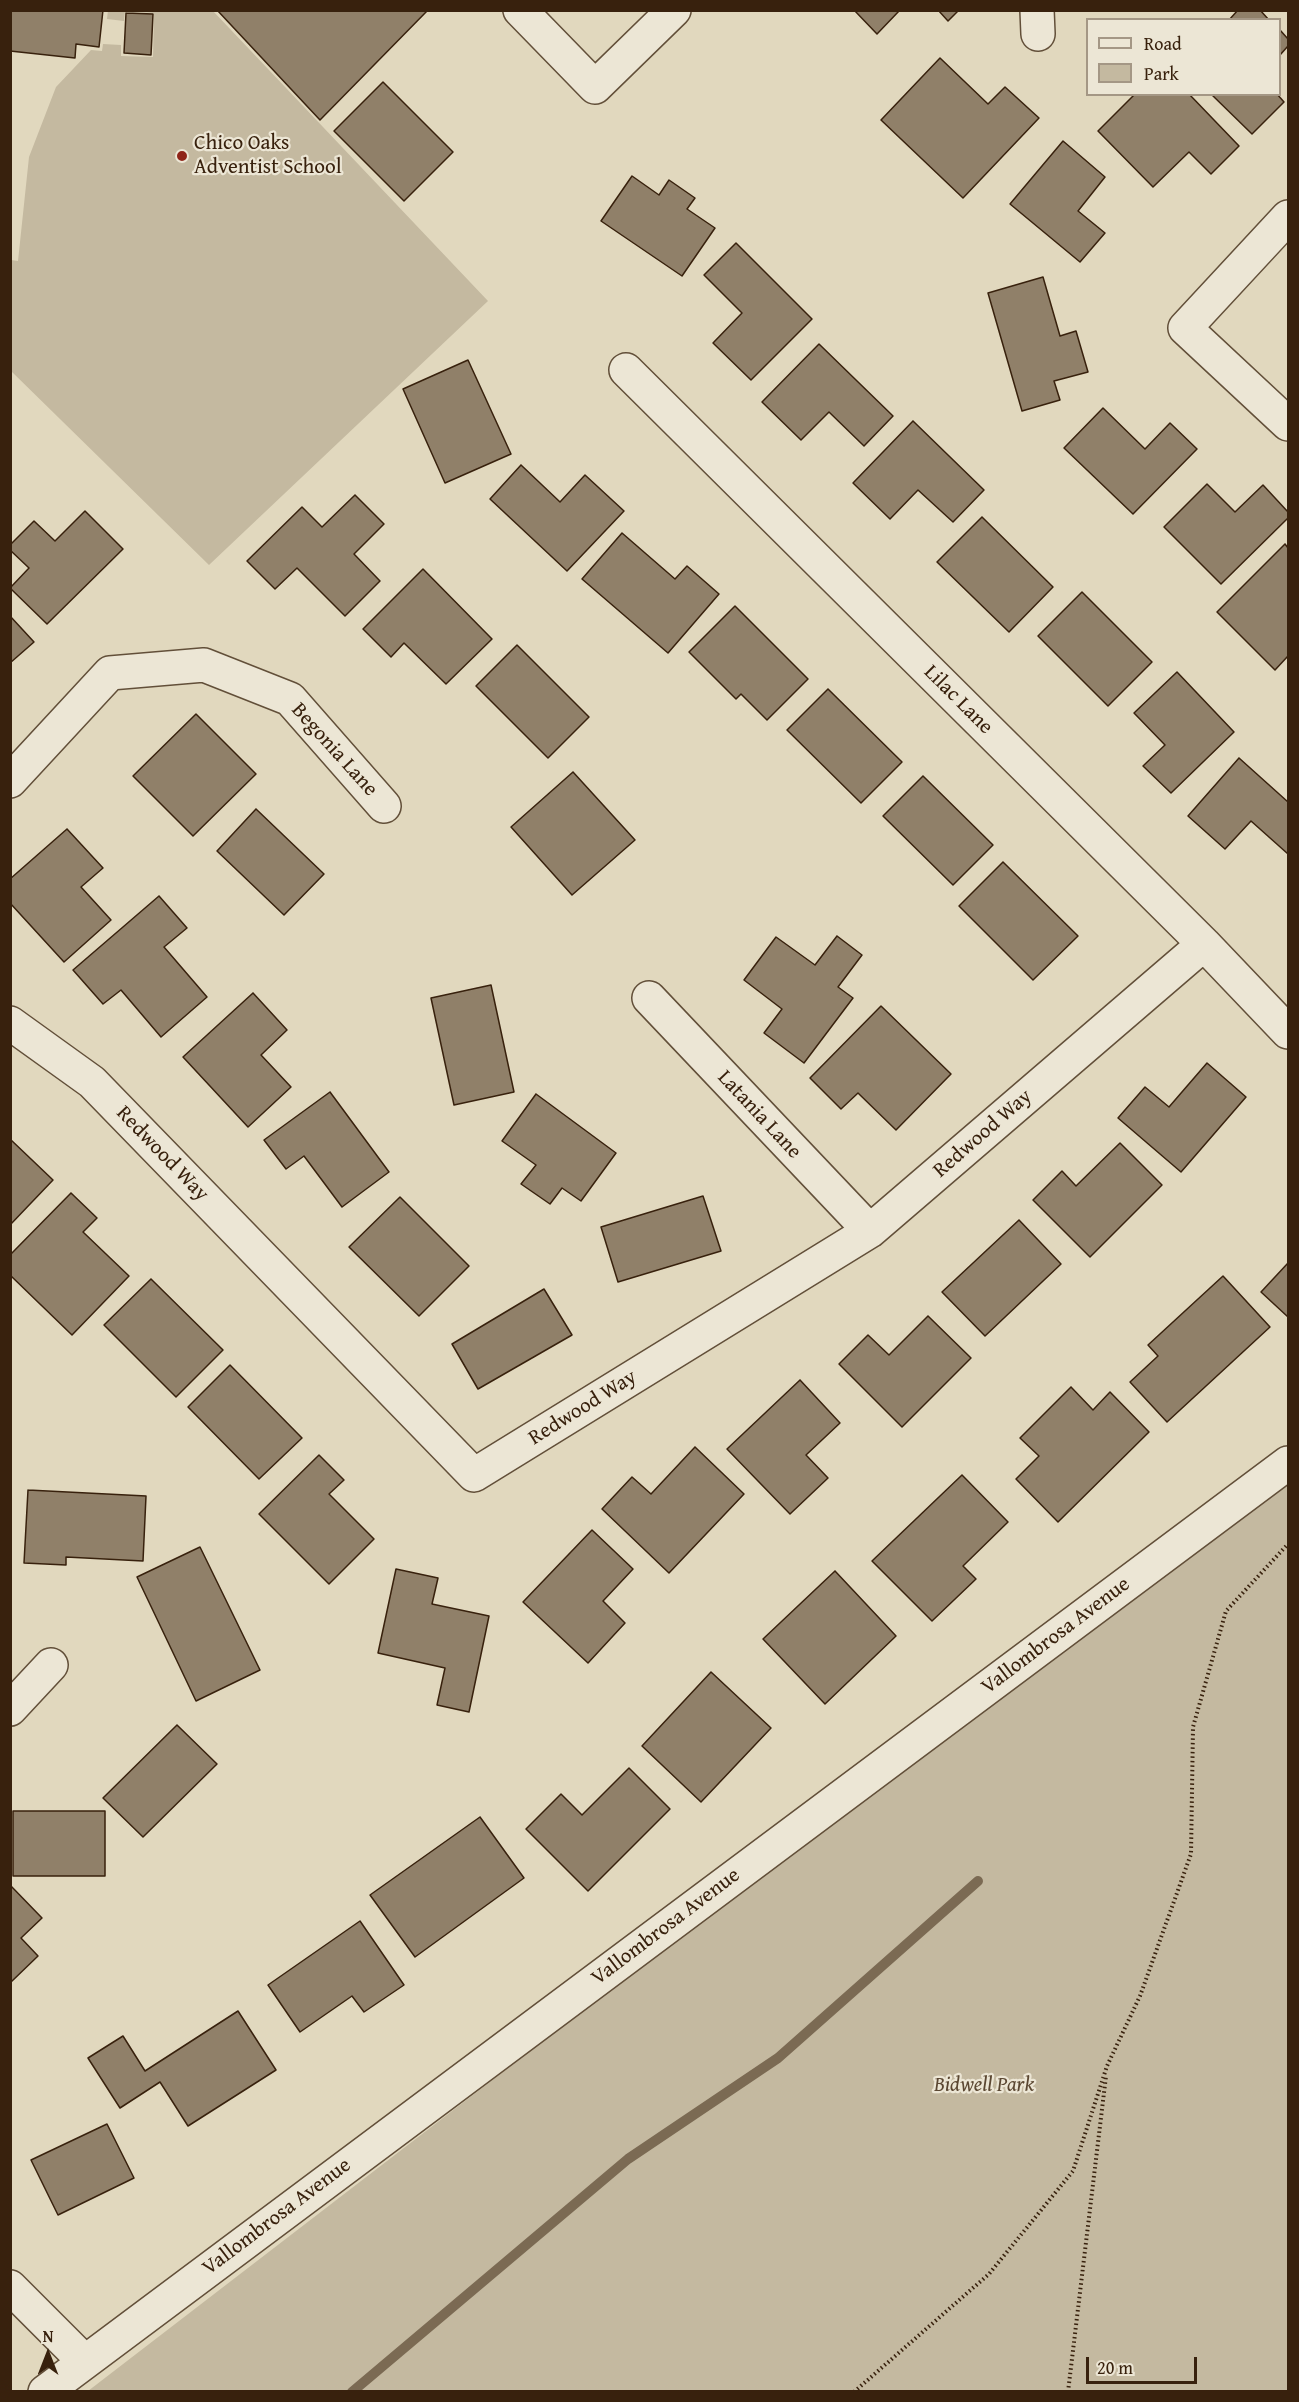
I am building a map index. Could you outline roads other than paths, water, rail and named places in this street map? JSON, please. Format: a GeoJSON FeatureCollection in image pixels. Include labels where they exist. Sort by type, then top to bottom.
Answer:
{"type":"FeatureCollection","features":[{"type":"Feature","properties":{"kind":"street"},"geometry":{"type":"LineString","coordinates":[[520,10],[595,87],[674,11]]}},
{"type":"Feature","properties":{"kind":"street"},"geometry":{"type":"LineString","coordinates":[[1288,217],[1185,328],[1288,424]]}},
{"type":"Feature","properties":{"kind":"street","name":"Lilac Lane"},"geometry":{"type":"LineString","coordinates":[[626,370],[1204,944],[1288,1032]]}},
{"type":"Feature","properties":{"kind":"street","name":"Begonia Lane"},"geometry":{"type":"LineString","coordinates":[[10,781],[110,673],[204,665],[290,699],[384,806]]}},
{"type":"Feature","properties":{"kind":"street","name":"Redwood Way"},"geometry":{"type":"LineString","coordinates":[[10,1023],[92,1082],[474,1475],[870,1232],[1204,944]]}},
{"type":"Feature","properties":{"kind":"street","name":"Latania Lane"},"geometry":{"type":"LineString","coordinates":[[649,998],[870,1232]]}},
{"type":"Feature","properties":{"kind":"street","name":"Vallombrosa Avenue"},"geometry":{"type":"LineString","coordinates":[[45,2391],[1288,1463]]}},
{"type":"Feature","properties":{"kind":"street"},"geometry":{"type":"LineString","coordinates":[[10,1709],[51,1665]]}},
{"type":"Feature","properties":{"kind":"street"},"geometry":{"type":"LineString","coordinates":[[10,2287],[84,2361]]}},
{"type":"Feature","properties":{"kind":"waterway"},"geometry":{"type":"LineString","coordinates":[[352,2392],[628,2159],[778,2058],[978,1881]]}},
{"type":"Feature","properties":{"kind":"place","name":"Chico Oaks Adventist School"},"geometry":{"type":"Point","coordinates":[182,156]}},
{"type":"Feature","properties":{"kind":"park label","name":"Bidwell Park"},"geometry":{"type":"Point","coordinates":[984,2086]}}]}
